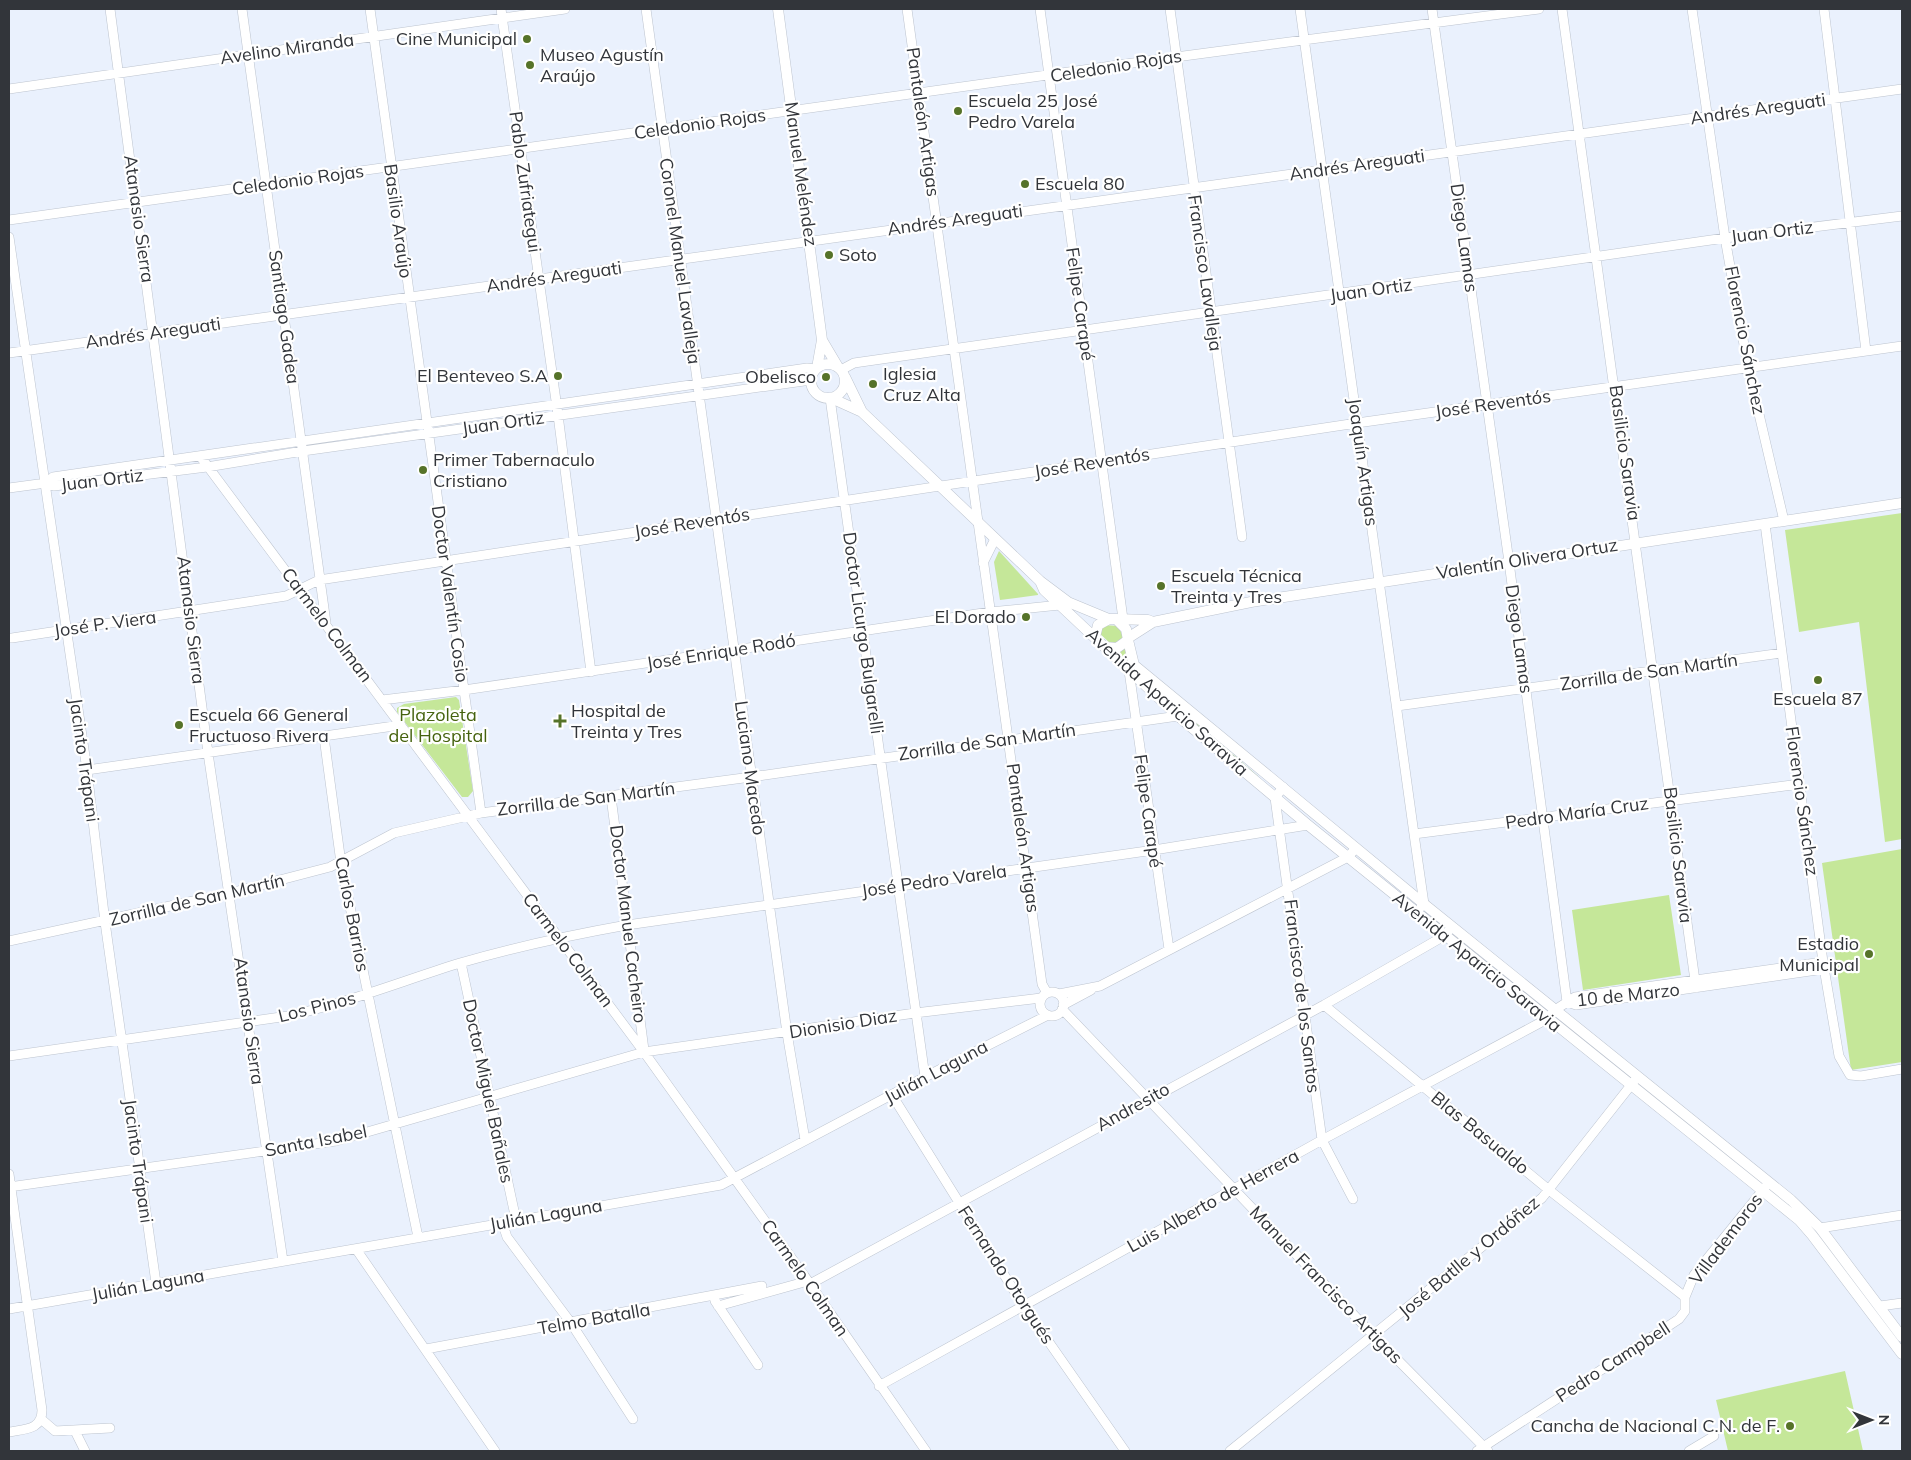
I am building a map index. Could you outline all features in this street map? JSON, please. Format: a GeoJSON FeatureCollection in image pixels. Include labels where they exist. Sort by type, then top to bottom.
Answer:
{"type":"FeatureCollection","features":[{"type":"Feature","properties":{"kind":"street","name":"Atanasio Sierra"},"geometry":{"type":"LineString","coordinates":[[110,9],[155,332],[208,753],[283,1261]]}},
{"type":"Feature","properties":{"kind":"street","name":"Santiago Gadea"},"geometry":{"type":"LineString","coordinates":[[242,9],[326,625]]}},
{"type":"Feature","properties":{"kind":"street","name":"Basilio Araújo"},"geometry":{"type":"LineString","coordinates":[[370,9],[427,434]]}},
{"type":"Feature","properties":{"kind":"street","name":"Avelino Miranda"},"geometry":{"type":"LineString","coordinates":[[9,89],[374,36],[502,13],[565,9]]}},
{"type":"Feature","properties":{"kind":"street","name":"Coronel Manuel Lavalleja"},"geometry":{"type":"LineString","coordinates":[[646,9],[699,395]]}},
{"type":"Feature","properties":{"kind":"street","name":"Manuel Meléndez"},"geometry":{"type":"LineString","coordinates":[[778,9],[822,340],[816,369]]}},
{"type":"Feature","properties":{"kind":"street","name":"Pantaleón Artigas"},"geometry":{"type":"LineString","coordinates":[[907,9],[1044,996]]}},
{"type":"Feature","properties":{"kind":"street","name":"Felipe Carapé"},"geometry":{"type":"LineString","coordinates":[[1040,9],[1120,598],[1116,619]]}},
{"type":"Feature","properties":{"kind":"street","name":"Francisco Lavalleja"},"geometry":{"type":"LineString","coordinates":[[1170,9],[1242,537]]}},
{"type":"Feature","properties":{"kind":"street","name":"Joaquín Artigas"},"geometry":{"type":"LineString","coordinates":[[1300,9],[1397,706],[1414,834],[1420,908]]}},
{"type":"Feature","properties":{"kind":"street","name":"Diego Lamas"},"geometry":{"type":"LineString","coordinates":[[1432,9],[1509,562],[1567,1002]]}},
{"type":"Feature","properties":{"kind":"street","name":"Celedonio Rojas"},"geometry":{"type":"LineString","coordinates":[[9,220],[1176,57],[1539,9]]}},
{"type":"Feature","properties":{"kind":"street","name":"Basilicio Saravia"},"geometry":{"type":"LineString","coordinates":[[1562,9],[1637,543],[1695,983]]}},
{"type":"Feature","properties":{"kind":"street","name":"Florencio Sánchez"},"geometry":{"type":"LineString","coordinates":[[1692,9],[1724,238],[1748,367],[1784,521]]}},
{"type":"Feature","properties":{"kind":"street"},"geometry":{"type":"LineString","coordinates":[[1824,9],[1866,351]]}},
{"type":"Feature","properties":{"kind":"street","name":"Pablo Zufriategui"},"geometry":{"type":"LineString","coordinates":[[502,13],[558,415]]}},
{"type":"Feature","properties":{"kind":"street","name":"Andrés Areguati"},"geometry":{"type":"LineString","coordinates":[[9,353],[937,222],[1902,89]]}},
{"type":"Feature","properties":{"kind":"street","name":"Juan Ortiz"},"geometry":{"type":"LineString","coordinates":[[841,371],[854,363],[1724,238],[1902,216]]}},
{"type":"Feature","properties":{"kind":"street","name":"Jacinto Trápani"},"geometry":{"type":"LineString","coordinates":[[9,237],[87,770],[105,922],[156,1283]]}},
{"type":"Feature","properties":{"kind":"street","name":"Manuel Meléndez"},"geometry":{"type":"LineString","coordinates":[[822,340],[841,371]]}},
{"type":"Feature","properties":{"kind":"street","name":"José Reventós"},"geometry":{"type":"LineString","coordinates":[[286,596],[319,580],[445,560],[1357,423],[1902,346]]}},
{"type":"Feature","properties":{"kind":"street"},"geometry":{"type":"LineString","coordinates":[[830,364],[841,371],[843,390],[831,398],[822,397],[815,392],[811,380],[816,369],[830,364]]}},
{"type":"Feature","properties":{"kind":"street","name":"Juan Ortiz"},"geometry":{"type":"LineString","coordinates":[[811,380],[303,451],[207,467],[54,486],[46,483],[53,477],[807,368],[816,369]]}},
{"type":"Feature","properties":{"kind":"street","name":"Avenida Aparicio Saravia"},"geometry":{"type":"LineString","coordinates":[[841,371],[862,412]]}},
{"type":"Feature","properties":{"kind":"street","name":"Luciano Macedo"},"geometry":{"type":"LineString","coordinates":[[699,395],[787,1033],[805,1140]]}},
{"type":"Feature","properties":{"kind":"street","name":"Avenida Aparicio Saravia"},"geometry":{"type":"LineString","coordinates":[[831,398],[862,412],[1040,581],[1068,602],[1116,619]]}},
{"type":"Feature","properties":{"kind":"street","name":"Doctor Licurgo Bulgarelli"},"geometry":{"type":"LineString","coordinates":[[831,398],[925,1077]]}},
{"type":"Feature","properties":{"kind":"street"},"geometry":{"type":"LineString","coordinates":[[558,415],[591,672]]}},
{"type":"Feature","properties":{"kind":"street","name":"Doctor Valentín Cosio"},"geometry":{"type":"LineString","coordinates":[[427,434],[481,813]]}},
{"type":"Feature","properties":{"kind":"street","name":"Carmelo Colman"},"geometry":{"type":"LineString","coordinates":[[200,456],[644,1052],[809,1282],[926,1451]]}},
{"type":"Feature","properties":{"kind":"street"},"geometry":{"type":"LineString","coordinates":[[9,488],[46,483]]}},
{"type":"Feature","properties":{"kind":"street","name":"Valentín Olivera Ortuz"},"geometry":{"type":"LineString","coordinates":[[1116,619],[1153,622],[1251,602],[1902,504]]}},
{"type":"Feature","properties":{"kind":"street","name":"Florencio Sánchez"},"geometry":{"type":"LineString","coordinates":[[1764,524],[1824,966],[1839,1056],[1850,1075],[1861,1076],[1902,1069]]}},
{"type":"Feature","properties":{"kind":"street"},"geometry":{"type":"LineString","coordinates":[[983,563],[996,539]]}},
{"type":"Feature","properties":{"kind":"street","name":"Avenida Aparicio Saravia"},"geometry":{"type":"LineString","coordinates":[[1040,581],[1044,590],[1178,716],[1308,826],[1420,908],[1452,927],[1638,1077],[1802,1217],[1820,1228],[1902,1337]]}},
{"type":"Feature","properties":{"kind":"street","name":"José P. Viera"},"geometry":{"type":"LineString","coordinates":[[12,638],[286,596]]}},
{"type":"Feature","properties":{"kind":"street","name":"José Enrique Rodó"},"geometry":{"type":"LineString","coordinates":[[382,700],[591,672],[733,649],[990,612],[1060,605]]}},
{"type":"Feature","properties":{"kind":"street"},"geometry":{"type":"LineString","coordinates":[[1095,637],[1098,625],[1116,619],[1126,629],[1128,639],[1117,648],[1105,647]]}},
{"type":"Feature","properties":{"kind":"street","name":"Valentín Olivera Ortuz"},"geometry":{"type":"LineString","coordinates":[[1128,639],[1153,622]]}},
{"type":"Feature","properties":{"kind":"street","name":"Avenida Aparicio Saravia"},"geometry":{"type":"LineString","coordinates":[[1128,639],[1134,665],[1356,848],[1420,908],[1444,936],[1631,1086],[1766,1186]]}},
{"type":"Feature","properties":{"kind":"street","name":"Zorrilla de San Martín"},"geometry":{"type":"LineString","coordinates":[[1397,706],[1782,653]]}},
{"type":"Feature","properties":{"kind":"street","name":"Felipe Carapé"},"geometry":{"type":"LineString","coordinates":[[1129,671],[1169,950]]}},
{"type":"Feature","properties":{"kind":"street","name":"Zorrilla de San Martín"},"geometry":{"type":"LineString","coordinates":[[9,941],[105,922],[230,893],[341,863],[394,833],[481,813],[751,777],[1178,716]]}},
{"type":"Feature","properties":{"kind":"street"},"geometry":{"type":"LineString","coordinates":[[87,770],[401,725]]}},
{"type":"Feature","properties":{"kind":"street","name":"Carlos Barrios"},"geometry":{"type":"LineString","coordinates":[[324,737],[341,863],[393,1124],[418,1237]]}},
{"type":"Feature","properties":{"kind":"street","name":"Pedro María Cruz"},"geometry":{"type":"LineString","coordinates":[[1414,834],[1800,784]]}},
{"type":"Feature","properties":{"kind":"street"},"geometry":{"type":"LineString","coordinates":[[1275,798],[1283,787]]}},
{"type":"Feature","properties":{"kind":"street","name":"Doctor Manuel Cacheiro"},"geometry":{"type":"LineString","coordinates":[[612,796],[644,1052]]}},
{"type":"Feature","properties":{"kind":"street","name":"Francisco de los Santos"},"geometry":{"type":"LineString","coordinates":[[1275,798],[1322,1140],[1353,1199]]}},
{"type":"Feature","properties":{"kind":"street","name":"José Pedro Varela"},"geometry":{"type":"LineString","coordinates":[[560,937],[769,904],[1154,850],[1308,826]]}},
{"type":"Feature","properties":{"kind":"street"},"geometry":{"type":"LineString","coordinates":[[1100,986],[1044,996],[1042,1010],[1048,1015],[1056,1015],[1063,1007],[1100,986],[1348,857],[1356,848]]}},
{"type":"Feature","properties":{"kind":"street","name":"Andresito"},"geometry":{"type":"LineString","coordinates":[[718,1306],[809,1282],[1304,1014],[1324,1005],[1444,936],[1452,927]]}},
{"type":"Feature","properties":{"kind":"street","name":"Los Pinos"},"geometry":{"type":"LineString","coordinates":[[9,1056],[249,1022],[315,1010],[461,963],[560,937]]}},
{"type":"Feature","properties":{"kind":"street","name":"Doctor Miguel Bañales"},"geometry":{"type":"LineString","coordinates":[[461,963],[516,1220]]}},
{"type":"Feature","properties":{"kind":"street","name":"10 de Marzo"},"geometry":{"type":"LineString","coordinates":[[1567,1002],[1576,1005],[1695,983],[1824,966]]}},
{"type":"Feature","properties":{"kind":"street"},"geometry":{"type":"LineString","coordinates":[[1059,994],[1063,1007]]}},
{"type":"Feature","properties":{"kind":"street","name":"Dionisio Diaz"},"geometry":{"type":"LineString","coordinates":[[644,1052],[1044,996]]}},
{"type":"Feature","properties":{"kind":"street"},"geometry":{"type":"LineString","coordinates":[[1548,1019],[1555,1010],[1567,1002]]}},
{"type":"Feature","properties":{"kind":"street","name":"Blas Basualdo"},"geometry":{"type":"LineString","coordinates":[[1324,1005],[1549,1190],[1685,1297]]}},
{"type":"Feature","properties":{"kind":"street","name":"Manuel Francisco Artigas"},"geometry":{"type":"LineString","coordinates":[[1063,1007],[1148,1099],[1483,1450]]}},
{"type":"Feature","properties":{"kind":"street","name":"Julián Laguna"},"geometry":{"type":"LineString","coordinates":[[9,1309],[721,1185],[925,1077],[1048,1015]]}},
{"type":"Feature","properties":{"kind":"street","name":"Luis Alberto de Herrera"},"geometry":{"type":"LineString","coordinates":[[880,1386],[1322,1140],[1548,1019]]}},
{"type":"Feature","properties":{"kind":"street","name":"Santa Isabel"},"geometry":{"type":"LineString","coordinates":[[10,1187],[336,1141],[644,1052]]}},
{"type":"Feature","properties":{"kind":"street","name":"José Batlle y Ordóñez"},"geometry":{"type":"LineString","coordinates":[[1230,1451],[1542,1198],[1638,1077]]}},
{"type":"Feature","properties":{"kind":"street","name":"Fernando Otorgués"},"geometry":{"type":"LineString","coordinates":[[892,1095],[1023,1305],[1125,1451]]}},
{"type":"Feature","properties":{"kind":"street"},"geometry":{"type":"LineString","coordinates":[[9,1174],[42,1418],[55,1431],[110,1428]]}},
{"type":"Feature","properties":{"kind":"street","name":"Villademoros"},"geometry":{"type":"LineString","coordinates":[[1685,1297],[1694,1275],[1766,1186]]}},
{"type":"Feature","properties":{"kind":"street"},"geometry":{"type":"LineString","coordinates":[[1820,1228],[1902,1215]]}},
{"type":"Feature","properties":{"kind":"street","name":"Avenida Aparicio Saravia"},"geometry":{"type":"LineString","coordinates":[[1802,1217],[1812,1235],[1902,1354]]}},
{"type":"Feature","properties":{"kind":"street"},"geometry":{"type":"LineString","coordinates":[[502,1222],[507,1237],[571,1323],[633,1420]]}},
{"type":"Feature","properties":{"kind":"street"},"geometry":{"type":"LineString","coordinates":[[356,1248],[495,1451]]}},
{"type":"Feature","properties":{"kind":"street","name":"Telmo Batalla"},"geometry":{"type":"LineString","coordinates":[[426,1349],[712,1297],[762,1286]]}},
{"type":"Feature","properties":{"kind":"street"},"geometry":{"type":"LineString","coordinates":[[712,1297],[758,1365]]}},
{"type":"Feature","properties":{"kind":"street","name":"Pedro Campbell"},"geometry":{"type":"LineString","coordinates":[[1483,1450],[1679,1319],[1684,1311],[1685,1297]]}},
{"type":"Feature","properties":{"kind":"street"},"geometry":{"type":"LineString","coordinates":[[1880,1306],[1902,1303]]}},
{"type":"Feature","properties":{"kind":"street"},"geometry":{"type":"LineString","coordinates":[[9,1432],[34,1428],[42,1418]]}},
{"type":"Feature","properties":{"kind":"street"},"geometry":{"type":"LineString","coordinates":[[75,1431],[85,1451]]}},
{"type":"Feature","properties":{"kind":"street"},"geometry":{"type":"LineString","coordinates":[[1689,1451],[1714,1436]]}},
{"type":"Feature","properties":{"kind":"green space"},"geometry":{"type":"Polygon","coordinates":[[[1902,513],[1902,839],[1885,842],[1859,622],[1799,632],[1785,530],[1902,513]]]}},
{"type":"Feature","properties":{"kind":"green space"},"geometry":{"type":"Polygon","coordinates":[[[999,551],[1038,595],[1000,600],[994,562],[999,551]]]}},
{"type":"Feature","properties":{"kind":"green space"},"geometry":{"type":"Polygon","coordinates":[[[1104,625],[1118,626],[1124,638],[1117,645],[1111,644],[1098,632],[1104,625]]]}},
{"type":"Feature","properties":{"kind":"green space"},"geometry":{"type":"Polygon","coordinates":[[[1126,646],[1131,666],[1258,776],[1112,651],[1126,646]]]}},
{"type":"Feature","properties":{"kind":"green space","name":"Plazoleta del Hospital"},"geometry":{"type":"Polygon","coordinates":[[[456,697],[459,700],[473,791],[468,797],[462,797],[397,712],[397,708],[404,704],[456,697]]]}},
{"type":"Feature","properties":{"kind":"green space","name":"Estadio Municipal"},"geometry":{"type":"Polygon","coordinates":[[[1902,849],[1902,1062],[1851,1070],[1822,863],[1902,849]]]}},
{"type":"Feature","properties":{"kind":"green space"},"geometry":{"type":"Polygon","coordinates":[[[1669,895],[1681,975],[1583,990],[1572,910],[1669,895]]]}},
{"type":"Feature","properties":{"kind":"green space","name":"Cancha de Nacional C.N. de F."},"geometry":{"type":"Polygon","coordinates":[[[1845,1371],[1863,1451],[1728,1451],[1716,1400],[1845,1371]]]}},
{"type":"Feature","properties":{"kind":"place","name":"Cine Municipal"},"geometry":{"type":"Point","coordinates":[527,39]}},
{"type":"Feature","properties":{"kind":"place","name":"Museo Agustín Araújo"},"geometry":{"type":"Point","coordinates":[530,65]}},
{"type":"Feature","properties":{"kind":"place","name":"Escuela 25 José Pedro Varela"},"geometry":{"type":"Point","coordinates":[958,111]}},
{"type":"Feature","properties":{"kind":"place","name":"Escuela 80"},"geometry":{"type":"Point","coordinates":[1025,184]}},
{"type":"Feature","properties":{"kind":"place","name":"Soto"},"geometry":{"type":"Point","coordinates":[829,255]}},
{"type":"Feature","properties":{"kind":"place","name":"El Benteveo S.A"},"geometry":{"type":"Point","coordinates":[558,376]}},
{"type":"Feature","properties":{"kind":"place","name":"Obelisco"},"geometry":{"type":"Point","coordinates":[826,377]}},
{"type":"Feature","properties":{"kind":"place","name":"Iglesia Cruz Alta"},"geometry":{"type":"Point","coordinates":[873,384]}},
{"type":"Feature","properties":{"kind":"place","name":"Primer Tabernaculo Cristiano"},"geometry":{"type":"Point","coordinates":[423,470]}},
{"type":"Feature","properties":{"kind":"place","name":"Escuela Técnica Treinta y Tres"},"geometry":{"type":"Point","coordinates":[1161,586]}},
{"type":"Feature","properties":{"kind":"place","name":"El Dorado"},"geometry":{"type":"Point","coordinates":[1026,617]}},
{"type":"Feature","properties":{"kind":"place","name":"Escuela 87"},"geometry":{"type":"Point","coordinates":[1818,680]}},
{"type":"Feature","properties":{"kind":"place","name":"Hospital de Treinta y Tres"},"geometry":{"type":"Point","coordinates":[560,721]}},
{"type":"Feature","properties":{"kind":"place","name":"Escuela 66 General Fructuoso Rivera"},"geometry":{"type":"Point","coordinates":[179,725]}},
{"type":"Feature","properties":{"kind":"place","name":"Estadio Municipal"},"geometry":{"type":"Point","coordinates":[1869,954]}},
{"type":"Feature","properties":{"kind":"place","name":"Cancha de Nacional C.N. de F."},"geometry":{"type":"Point","coordinates":[1790,1426]}}]}
